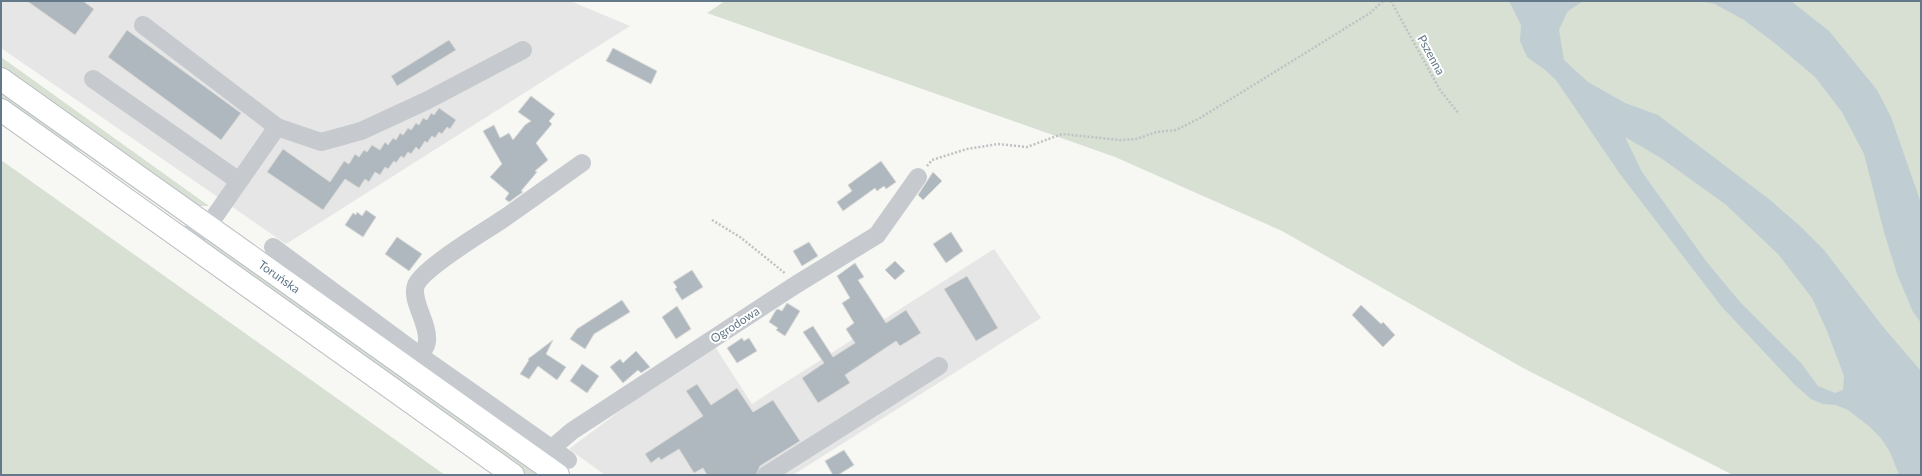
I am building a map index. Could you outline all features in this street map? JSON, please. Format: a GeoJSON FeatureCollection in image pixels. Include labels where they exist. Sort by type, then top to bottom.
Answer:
{"type":"FeatureCollection","features":[{"type":"Feature","properties":{"kind":"main road","name":"Toruńska"},"geometry":{"type":"LineString","coordinates":[[1,79],[208,226],[414,362],[563,467]]}},
{"type":"Feature","properties":{"kind":"main road"},"geometry":{"type":"LineString","coordinates":[[1,110],[513,475]]}},
{"type":"Feature","properties":{"kind":"street"},"geometry":{"type":"LineString","coordinates":[[143,25],[277,127],[321,142],[361,131],[426,100],[523,50]]}},
{"type":"Feature","properties":{"kind":"street"},"geometry":{"type":"LineString","coordinates":[[93,79],[239,181]]}},
{"type":"Feature","properties":{"kind":"street"},"geometry":{"type":"LineString","coordinates":[[176,235],[199,234],[208,226],[277,127]]}},
{"type":"Feature","properties":{"kind":"street"},"geometry":{"type":"LineString","coordinates":[[273,247],[414,362],[428,342],[426,324],[417,304],[416,286],[423,275],[452,253],[502,220],[582,163]]}},
{"type":"Feature","properties":{"kind":"street","name":"Ogrodowa"},"geometry":{"type":"LineString","coordinates":[[545,455],[572,432],[797,284],[877,235],[918,177]]}},
{"type":"Feature","properties":{"kind":"street"},"geometry":{"type":"LineString","coordinates":[[766,475],[939,366]]}},
{"type":"Feature","properties":{"kind":"path"},"geometry":{"type":"LineString","coordinates":[[918,177],[932,160],[967,149],[998,144],[1027,147],[1062,134],[1120,140],[1136,139],[1157,132],[1176,130],[1200,118],[1370,13],[1383,1]]}},
{"type":"Feature","properties":{"kind":"path","name":"Pszenna"},"geometry":{"type":"LineString","coordinates":[[1392,1],[1440,90],[1459,114]]}},
{"type":"Feature","properties":{"kind":"path"},"geometry":{"type":"LineString","coordinates":[[712,220],[740,237],[797,284]]}},
{"type":"Feature","properties":{"kind":"shaded area"},"geometry":{"type":"Polygon","coordinates":[[[1,1],[570,1],[630,26],[286,244],[1,48],[1,1]]]}},
{"type":"Feature","properties":{"kind":"shaded area"},"geometry":{"type":"Polygon","coordinates":[[[725,1],[1921,1],[1921,475],[1733,475],[1525,369],[1282,231],[1115,157],[707,13],[725,1]]]}},
{"type":"Feature","properties":{"kind":"shaded area"},"geometry":{"type":"Polygon","coordinates":[[[1509,1],[1583,1],[1567,12],[1559,30],[1564,60],[1588,82],[1625,103],[1658,115],[1769,199],[1801,227],[1824,250],[1884,328],[1921,371],[1921,475],[1899,475],[1890,452],[1880,437],[1870,427],[1848,410],[1836,405],[1823,404],[1811,399],[1795,385],[1722,307],[1620,174],[1556,80],[1527,57],[1520,41],[1521,25],[1509,1]],[[1625,137],[1642,172],[1706,261],[1740,302],[1801,363],[1818,386],[1835,393],[1843,390],[1844,376],[1827,331],[1812,298],[1778,254],[1725,204],[1661,158],[1625,137]]]}},
{"type":"Feature","properties":{"kind":"shaded area"},"geometry":{"type":"Polygon","coordinates":[[[1699,1],[1791,1],[1829,31],[1877,90],[1891,117],[1921,203],[1921,323],[1913,312],[1897,274],[1884,232],[1864,154],[1842,112],[1815,77],[1776,44],[1744,20],[1715,4],[1699,1]]]}},
{"type":"Feature","properties":{"kind":"shaded area"},"geometry":{"type":"Polygon","coordinates":[[[1,57],[209,206],[197,206],[1,69],[1,57]]]}},
{"type":"Feature","properties":{"kind":"shaded area"},"geometry":{"type":"Polygon","coordinates":[[[1,89],[193,226],[184,224],[82,152],[33,124],[1,101],[1,89]]]}},
{"type":"Feature","properties":{"kind":"shaded area"},"geometry":{"type":"Polygon","coordinates":[[[1,160],[445,475],[1,475],[1,160]]]}},
{"type":"Feature","properties":{"kind":"shaded area"},"geometry":{"type":"Polygon","coordinates":[[[211,239],[542,475],[527,475],[198,241],[211,239]]]}},
{"type":"Feature","properties":{"kind":"shaded area"},"geometry":{"type":"Polygon","coordinates":[[[994,249],[1041,318],[793,475],[605,475],[569,449],[712,342],[752,404],[994,249]]]}},
{"type":"Feature","properties":{"kind":"building"},"geometry":{"type":"Polygon","coordinates":[[[27,1],[83,1],[94,9],[75,35],[27,1]]]}},
{"type":"Feature","properties":{"kind":"building"},"geometry":{"type":"Polygon","coordinates":[[[127,30],[241,113],[221,140],[108,57],[127,30]]]}},
{"type":"Feature","properties":{"kind":"building"},"geometry":{"type":"Polygon","coordinates":[[[449,40],[456,50],[397,86],[391,76],[449,40]]]}},
{"type":"Feature","properties":{"kind":"building"},"geometry":{"type":"Polygon","coordinates":[[[613,48],[657,71],[651,84],[606,61],[613,48]]]}},
{"type":"Feature","properties":{"kind":"building"},"geometry":{"type":"Polygon","coordinates":[[[531,96],[555,114],[549,121],[552,124],[536,143],[548,160],[535,171],[537,172],[521,191],[523,192],[509,202],[505,199],[509,193],[490,177],[502,164],[483,131],[494,125],[500,138],[509,133],[513,140],[525,125],[531,121],[518,112],[531,96]]]}},
{"type":"Feature","properties":{"kind":"building"},"geometry":{"type":"Polygon","coordinates":[[[439,108],[456,120],[450,129],[447,127],[442,134],[439,132],[435,138],[432,136],[427,143],[425,141],[419,150],[416,147],[411,154],[408,152],[404,158],[401,156],[396,163],[394,161],[388,169],[385,167],[380,175],[375,172],[369,182],[365,179],[359,188],[345,179],[323,210],[267,172],[283,149],[330,182],[344,161],[349,164],[355,154],[359,157],[364,150],[367,152],[372,145],[380,150],[385,142],[388,145],[393,138],[396,140],[400,133],[403,135],[408,128],[411,130],[416,123],[419,125],[423,118],[427,120],[431,113],[434,115],[439,108]]]}},
{"type":"Feature","properties":{"kind":"building"},"geometry":{"type":"Polygon","coordinates":[[[881,161],[896,182],[886,189],[884,186],[877,191],[875,188],[843,211],[837,202],[852,191],[848,185],[881,161]]]}},
{"type":"Feature","properties":{"kind":"building"},"geometry":{"type":"Polygon","coordinates":[[[933,172],[942,181],[923,200],[918,195],[933,172]]]}},
{"type":"Feature","properties":{"kind":"building"},"geometry":{"type":"Polygon","coordinates":[[[366,210],[376,217],[363,237],[345,225],[353,213],[356,215],[357,212],[362,216],[366,210]]]}},
{"type":"Feature","properties":{"kind":"building"},"geometry":{"type":"Polygon","coordinates":[[[951,232],[963,251],[946,263],[933,244],[951,232]]]}},
{"type":"Feature","properties":{"kind":"building"},"geometry":{"type":"Polygon","coordinates":[[[397,237],[422,254],[409,271],[385,254],[397,237]]]}},
{"type":"Feature","properties":{"kind":"building"},"geometry":{"type":"Polygon","coordinates":[[[809,242],[818,256],[802,266],[793,251],[809,242]]]}},
{"type":"Feature","properties":{"kind":"building"},"geometry":{"type":"Polygon","coordinates":[[[895,261],[905,271],[895,280],[885,270],[895,261]]]}},
{"type":"Feature","properties":{"kind":"building"},"geometry":{"type":"Polygon","coordinates":[[[855,263],[864,277],[858,280],[886,323],[906,310],[921,333],[900,346],[896,341],[845,375],[850,383],[818,403],[802,378],[824,363],[803,332],[813,326],[833,357],[855,343],[846,329],[854,323],[842,303],[850,298],[837,276],[855,263]]]}},
{"type":"Feature","properties":{"kind":"building"},"geometry":{"type":"Polygon","coordinates":[[[692,270],[703,287],[682,300],[675,289],[677,287],[673,282],[692,270]]]}},
{"type":"Feature","properties":{"kind":"building"},"geometry":{"type":"Polygon","coordinates":[[[967,276],[998,328],[976,341],[944,289],[967,276]]]}},
{"type":"Feature","properties":{"kind":"building"},"geometry":{"type":"Polygon","coordinates":[[[622,300],[630,312],[594,334],[585,349],[570,339],[577,329],[622,300]]]}},
{"type":"Feature","properties":{"kind":"building"},"geometry":{"type":"Polygon","coordinates":[[[787,303],[800,311],[785,336],[776,330],[778,328],[769,322],[776,310],[778,309],[782,311],[787,303]]]}},
{"type":"Feature","properties":{"kind":"building"},"geometry":{"type":"Polygon","coordinates":[[[1361,305],[1381,324],[1383,322],[1395,335],[1383,347],[1352,315],[1361,305]]]}},
{"type":"Feature","properties":{"kind":"building"},"geometry":{"type":"Polygon","coordinates":[[[677,306],[691,329],[676,339],[662,317],[677,306]]]}},
{"type":"Feature","properties":{"kind":"building"},"geometry":{"type":"Polygon","coordinates":[[[742,338],[744,341],[749,338],[757,351],[737,363],[727,348],[742,338]]]}},
{"type":"Feature","properties":{"kind":"building"},"geometry":{"type":"Polygon","coordinates":[[[553,340],[546,354],[566,367],[557,380],[538,366],[529,379],[520,374],[529,360],[528,359],[553,340]]]}},
{"type":"Feature","properties":{"kind":"building"},"geometry":{"type":"Polygon","coordinates":[[[636,351],[650,367],[641,373],[638,370],[623,383],[610,367],[620,359],[623,363],[636,351]]]}},
{"type":"Feature","properties":{"kind":"building"},"geometry":{"type":"Polygon","coordinates":[[[582,364],[599,376],[587,393],[570,381],[582,364]]]}},
{"type":"Feature","properties":{"kind":"building"},"geometry":{"type":"Polygon","coordinates":[[[697,384],[711,405],[737,388],[753,412],[773,400],[800,441],[760,466],[756,475],[707,475],[703,468],[694,473],[679,449],[661,460],[659,457],[651,463],[645,454],[703,416],[686,391],[697,384]]]}},
{"type":"Feature","properties":{"kind":"building"},"geometry":{"type":"Polygon","coordinates":[[[844,450],[854,465],[838,475],[833,475],[825,461],[844,450]]]}}]}
